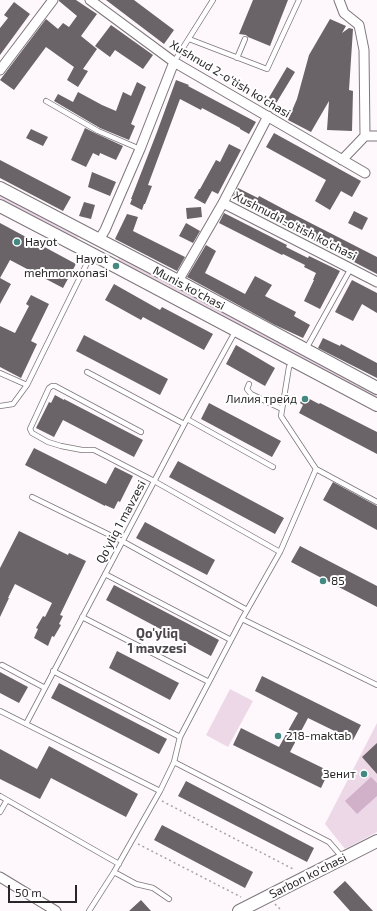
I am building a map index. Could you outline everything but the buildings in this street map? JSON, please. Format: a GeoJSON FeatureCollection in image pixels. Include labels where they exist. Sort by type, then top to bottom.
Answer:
{"type":"FeatureCollection","features":[{"type":"Feature","properties":{"kind":"street"},"geometry":{"type":"LineString","coordinates":[[0,70],[53,0]]}},
{"type":"Feature","properties":{"kind":"street","name":"Xushnud 2-o'tish ko'chasi"},"geometry":{"type":"LineString","coordinates":[[90,0],[174,62],[365,173]]}},
{"type":"Feature","properties":{"kind":"street"},"geometry":{"type":"LineString","coordinates":[[339,0],[344,13],[359,26],[364,50],[365,136],[342,160]]}},
{"type":"Feature","properties":{"kind":"street"},"geometry":{"type":"LineString","coordinates":[[92,254],[105,230],[140,149],[174,62]]}},
{"type":"Feature","properties":{"kind":"street"},"geometry":{"type":"LineString","coordinates":[[178,281],[223,203],[268,116]]}},
{"type":"Feature","properties":{"kind":"street"},"geometry":{"type":"LineString","coordinates":[[365,136],[377,136]]}},
{"type":"Feature","properties":{"kind":"street","name":"Munis ko'chasi"},"geometry":{"type":"LineString","coordinates":[[0,188],[178,281],[377,388]]}},
{"type":"Feature","properties":{"kind":"street","name":"Xushnud 1-o'tish ko'chasi"},"geometry":{"type":"LineString","coordinates":[[223,203],[377,282]]}},
{"type":"Feature","properties":{"kind":"street","name":"Munis ko'chasi"},"geometry":{"type":"LineString","coordinates":[[0,206],[377,405]]}},
{"type":"Feature","properties":{"kind":"street","name":"Sarbon ko'chasi"},"geometry":{"type":"LineString","coordinates":[[239,911],[377,841]]}},
{"type":"Feature","properties":{"kind":"street"},"geometry":{"type":"LineString","coordinates":[[0,877],[56,911]]}},
{"type":"Feature","properties":{"kind":"lane"},"geometry":{"type":"LineString","coordinates":[[174,62],[213,0]]}},
{"type":"Feature","properties":{"kind":"lane"},"geometry":{"type":"LineString","coordinates":[[188,39],[267,69],[299,0]]}},
{"type":"Feature","properties":{"kind":"lane"},"geometry":{"type":"LineString","coordinates":[[237,58],[245,39]]}},
{"type":"Feature","properties":{"kind":"lane"},"geometry":{"type":"LineString","coordinates":[[46,101],[98,131],[140,149]]}},
{"type":"Feature","properties":{"kind":"lane"},"geometry":{"type":"LineString","coordinates":[[0,406],[13,404],[27,385],[92,254]]}},
{"type":"Feature","properties":{"kind":"lane"},"geometry":{"type":"LineString","coordinates":[[305,350],[351,268]]}},
{"type":"Feature","properties":{"kind":"lane","name":"Qo'yliq 1 mavzesi"},"geometry":{"type":"LineString","coordinates":[[26,724],[185,422],[236,330]]}},
{"type":"Feature","properties":{"kind":"lane"},"geometry":{"type":"LineString","coordinates":[[293,361],[289,367],[281,416],[316,469],[377,502]]}},
{"type":"Feature","properties":{"kind":"lane"},"geometry":{"type":"LineString","coordinates":[[87,372],[273,468]]}},
{"type":"Feature","properties":{"kind":"lane"},"geometry":{"type":"LineString","coordinates":[[0,373],[27,385]]}},
{"type":"Feature","properties":{"kind":"lane"},"geometry":{"type":"LineString","coordinates":[[249,384],[247,389],[251,394],[282,409]]}},
{"type":"Feature","properties":{"kind":"lane"},"geometry":{"type":"LineString","coordinates":[[141,432],[55,386],[49,388],[30,429],[32,432],[48,442],[82,450],[94,450],[154,481],[280,552]]}},
{"type":"Feature","properties":{"kind":"lane"},"geometry":{"type":"LineString","coordinates":[[89,911],[133,841],[160,791],[174,762],[180,737],[242,619],[280,552],[316,469]]}},
{"type":"Feature","properties":{"kind":"lane"},"geometry":{"type":"LineString","coordinates":[[32,497],[122,541],[247,610]]}},
{"type":"Feature","properties":{"kind":"lane"},"geometry":{"type":"LineString","coordinates":[[105,574],[231,640]]}},
{"type":"Feature","properties":{"kind":"lane"},"geometry":{"type":"LineString","coordinates":[[82,617],[209,682]]}},
{"type":"Feature","properties":{"kind":"lane"},"geometry":{"type":"LineString","coordinates":[[242,619],[377,685]]}},
{"type":"Feature","properties":{"kind":"lane"},"geometry":{"type":"LineString","coordinates":[[2,665],[44,688]]}},
{"type":"Feature","properties":{"kind":"lane"},"geometry":{"type":"LineString","coordinates":[[53,672],[180,737]]}},
{"type":"Feature","properties":{"kind":"lane"},"geometry":{"type":"LineString","coordinates":[[0,712],[160,791]]}},
{"type":"Feature","properties":{"kind":"lane"},"geometry":{"type":"LineString","coordinates":[[174,762],[329,842],[343,858]]}},
{"type":"Feature","properties":{"kind":"lane"},"geometry":{"type":"LineString","coordinates":[[0,796],[119,864]]}},
{"type":"Feature","properties":{"kind":"lane"},"geometry":{"type":"LineString","coordinates":[[0,812],[7,800]]}},
{"type":"Feature","properties":{"kind":"lane"},"geometry":{"type":"LineString","coordinates":[[114,872],[136,884],[153,888],[169,899]]}},
{"type":"Feature","properties":{"kind":"path"},"geometry":{"type":"LineString","coordinates":[[156,798],[308,877]]}},
{"type":"Feature","properties":{"kind":"path"},"geometry":{"type":"LineString","coordinates":[[133,841],[254,904]]}},
{"type":"Feature","properties":{"kind":"shaded area"},"geometry":{"type":"Polygon","coordinates":[[[0,195],[78,237],[76,241],[0,201],[0,195]]]}},
{"type":"Feature","properties":{"kind":"shaded area"},"geometry":{"type":"Polygon","coordinates":[[[119,257],[377,393],[377,400],[117,262],[119,257]]]}},
{"type":"Feature","properties":{"kind":"shaded area"},"geometry":{"type":"Polygon","coordinates":[[[230,689],[253,701],[228,747],[206,735],[230,689]]]}},
{"type":"Feature","properties":{"kind":"shaded area","name":"Зенит"},"geometry":{"type":"Polygon","coordinates":[[[377,723],[377,832],[345,849],[325,824],[377,723]]]}},
{"type":"Feature","properties":{"kind":"shaded area"},"geometry":{"type":"Polygon","coordinates":[[[371,777],[377,783],[377,796],[357,814],[345,801],[371,777]]]}},
{"type":"Feature","properties":{"kind":"place","name":"Hayot"},"geometry":{"type":"Point","coordinates":[17,242]}},
{"type":"Feature","properties":{"kind":"place","name":"Hayot mehmonxonasi"},"geometry":{"type":"Point","coordinates":[116,266]}},
{"type":"Feature","properties":{"kind":"place","name":"Лилия трейд"},"geometry":{"type":"Point","coordinates":[305,399]}},
{"type":"Feature","properties":{"kind":"place","name":"85"},"geometry":{"type":"Point","coordinates":[323,581]}},
{"type":"Feature","properties":{"kind":"place","name":"218-maktab"},"geometry":{"type":"Point","coordinates":[278,736]}},
{"type":"Feature","properties":{"kind":"place","name":"Зенит"},"geometry":{"type":"Point","coordinates":[364,774]}},
{"type":"Feature","properties":{"kind":"district","name":"Qo'yliq 1 mavzesi"},"geometry":{"type":"Point","coordinates":[157,642]}}]}
